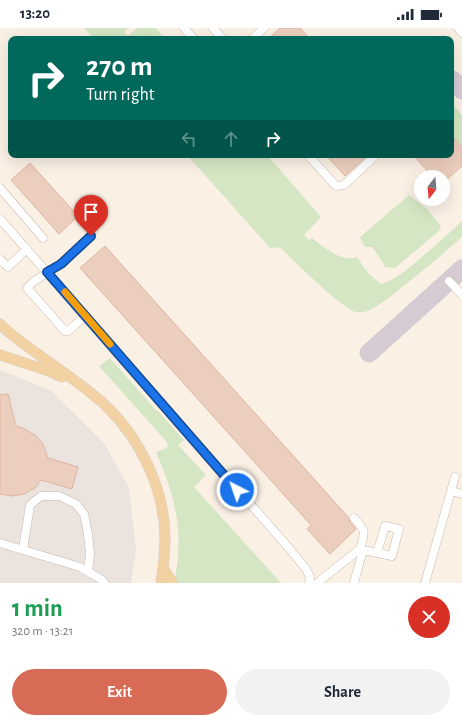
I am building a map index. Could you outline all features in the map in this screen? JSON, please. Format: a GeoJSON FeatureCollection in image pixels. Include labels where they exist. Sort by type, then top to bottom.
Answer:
{"type":"FeatureCollection","features":[{"type":"Feature","properties":{"kind":"main road"},"geometry":{"type":"LineString","coordinates":[[0,324],[28,348],[83,387],[107,407],[120,420],[139,448],[155,483],[164,521],[165,537],[163,568],[160,583]]}},
{"type":"Feature","properties":{"kind":"main road"},"geometry":{"type":"LineString","coordinates":[[0,354],[46,370],[83,387]]}},
{"type":"Feature","properties":{"kind":"main road"},"geometry":{"type":"LineString","coordinates":[[163,568],[173,583]]}},
{"type":"Feature","properties":{"kind":"street"},"geometry":{"type":"LineString","coordinates":[[184,28],[191,36]]}},
{"type":"Feature","properties":{"kind":"street"},"geometry":{"type":"LineString","coordinates":[[213,28],[220,36]]}},
{"type":"Feature","properties":{"kind":"street"},"geometry":{"type":"LineString","coordinates":[[255,36],[264,28]]}},
{"type":"Feature","properties":{"kind":"street"},"geometry":{"type":"LineString","coordinates":[[458,28],[462,33]]}},
{"type":"Feature","properties":{"kind":"street"},"geometry":{"type":"LineString","coordinates":[[311,158],[336,186],[344,185],[373,158]]}},
{"type":"Feature","properties":{"kind":"street"},"geometry":{"type":"LineString","coordinates":[[0,188],[43,238]]}},
{"type":"Feature","properties":{"kind":"street"},"geometry":{"type":"LineString","coordinates":[[0,219],[288,547],[306,569],[310,577],[309,583]]}},
{"type":"Feature","properties":{"kind":"street"},"geometry":{"type":"LineString","coordinates":[[86,316],[65,332],[27,288],[47,272],[61,264],[91,236]]}},
{"type":"Feature","properties":{"kind":"street"},"geometry":{"type":"LineString","coordinates":[[0,259],[8,267],[27,249]]}},
{"type":"Feature","properties":{"kind":"street"},"geometry":{"type":"LineString","coordinates":[[449,281],[462,296]]}},
{"type":"Feature","properties":{"kind":"street"},"geometry":{"type":"LineString","coordinates":[[425,583],[455,477]]}},
{"type":"Feature","properties":{"kind":"street"},"geometry":{"type":"LineString","coordinates":[[451,491],[462,494]]}},
{"type":"Feature","properties":{"kind":"street"},"geometry":{"type":"LineString","coordinates":[[23,550],[30,505],[41,496],[60,496],[76,504],[84,514],[90,554],[88,572]]}},
{"type":"Feature","properties":{"kind":"street"},"geometry":{"type":"LineString","coordinates":[[354,518],[363,528],[364,533],[354,583]]}},
{"type":"Feature","properties":{"kind":"street"},"geometry":{"type":"LineString","coordinates":[[0,543],[80,567],[102,580],[104,583]]}},
{"type":"Feature","properties":{"kind":"street"},"geometry":{"type":"LineString","coordinates":[[362,549],[377,553]]}},
{"type":"Feature","properties":{"kind":"street"},"geometry":{"type":"LineString","coordinates":[[317,583],[362,549]]}},
{"type":"Feature","properties":{"kind":"shaded area"},"geometry":{"type":"Polygon","coordinates":[[[0,370],[50,390],[104,443],[129,488],[136,550],[131,583],[0,583],[0,370]]]}},
{"type":"Feature","properties":{"kind":"green space"},"geometry":{"type":"Polygon","coordinates":[[[84,28],[128,28],[124,32],[128,36],[91,36],[84,28]]]}},
{"type":"Feature","properties":{"kind":"green space"},"geometry":{"type":"Polygon","coordinates":[[[137,28],[156,28],[163,36],[128,36],[137,28]]]}},
{"type":"Feature","properties":{"kind":"green space"},"geometry":{"type":"Polygon","coordinates":[[[454,106],[462,115],[462,147],[454,139],[454,106]]]}},
{"type":"Feature","properties":{"kind":"green space"},"geometry":{"type":"Polygon","coordinates":[[[190,158],[270,158],[321,217],[304,235],[309,240],[312,238],[327,250],[339,256],[345,258],[357,257],[374,279],[382,284],[393,279],[409,268],[462,221],[462,237],[385,301],[368,311],[362,312],[356,312],[341,303],[280,247],[274,247],[271,249],[190,158]]]}},
{"type":"Feature","properties":{"kind":"green space"},"geometry":{"type":"Polygon","coordinates":[[[409,195],[414,199],[414,206],[423,206],[441,226],[439,231],[395,268],[385,267],[372,247],[365,247],[360,237],[409,195]]]}},
{"type":"Feature","properties":{"kind":"green space"},"geometry":{"type":"Polygon","coordinates":[[[110,358],[184,440],[178,445],[206,475],[194,487],[281,583],[178,583],[176,574],[178,559],[177,517],[170,489],[156,452],[167,448],[168,445],[99,366],[110,358]]]}},
{"type":"Feature","properties":{"kind":"building"},"geometry":{"type":"Polygon","coordinates":[[[280,28],[300,28],[307,36],[271,36],[280,28]]]}},
{"type":"Feature","properties":{"kind":"building"},"geometry":{"type":"Polygon","coordinates":[[[454,138],[462,147],[462,166],[450,177],[450,170],[427,170],[416,158],[454,158],[454,138]]]}},
{"type":"Feature","properties":{"kind":"building"},"geometry":{"type":"Polygon","coordinates":[[[329,158],[365,158],[345,176],[329,158]]]}},
{"type":"Feature","properties":{"kind":"building"},"geometry":{"type":"Polygon","coordinates":[[[30,163],[78,216],[59,234],[11,180],[30,163]]]}},
{"type":"Feature","properties":{"kind":"building"},"geometry":{"type":"Polygon","coordinates":[[[105,246],[349,518],[350,522],[356,529],[330,554],[307,529],[311,525],[80,268],[105,246]]]}},
{"type":"Feature","properties":{"kind":"building"},"geometry":{"type":"Polygon","coordinates":[[[8,394],[16,426],[35,435],[43,444],[48,458],[78,467],[72,489],[41,480],[35,488],[24,494],[12,496],[0,494],[0,395],[8,394]]]}},
{"type":"Feature","properties":{"kind":"taxiway"},"geometry":{"type":"LineString","coordinates":[[454,81],[462,90]]}},
{"type":"Feature","properties":{"kind":"taxiway"},"geometry":{"type":"LineString","coordinates":[[369,353],[462,269]]}},
{"type":"Feature","properties":{"kind":"slow traffic"},"geometry":{"type":"LineString","coordinates":[[65,292],[110,344]]}},
{"type":"Feature","properties":{"kind":"route"},"geometry":{"type":"LineString","coordinates":[[91,236],[61,264],[47,272],[237,490]]}}]}
